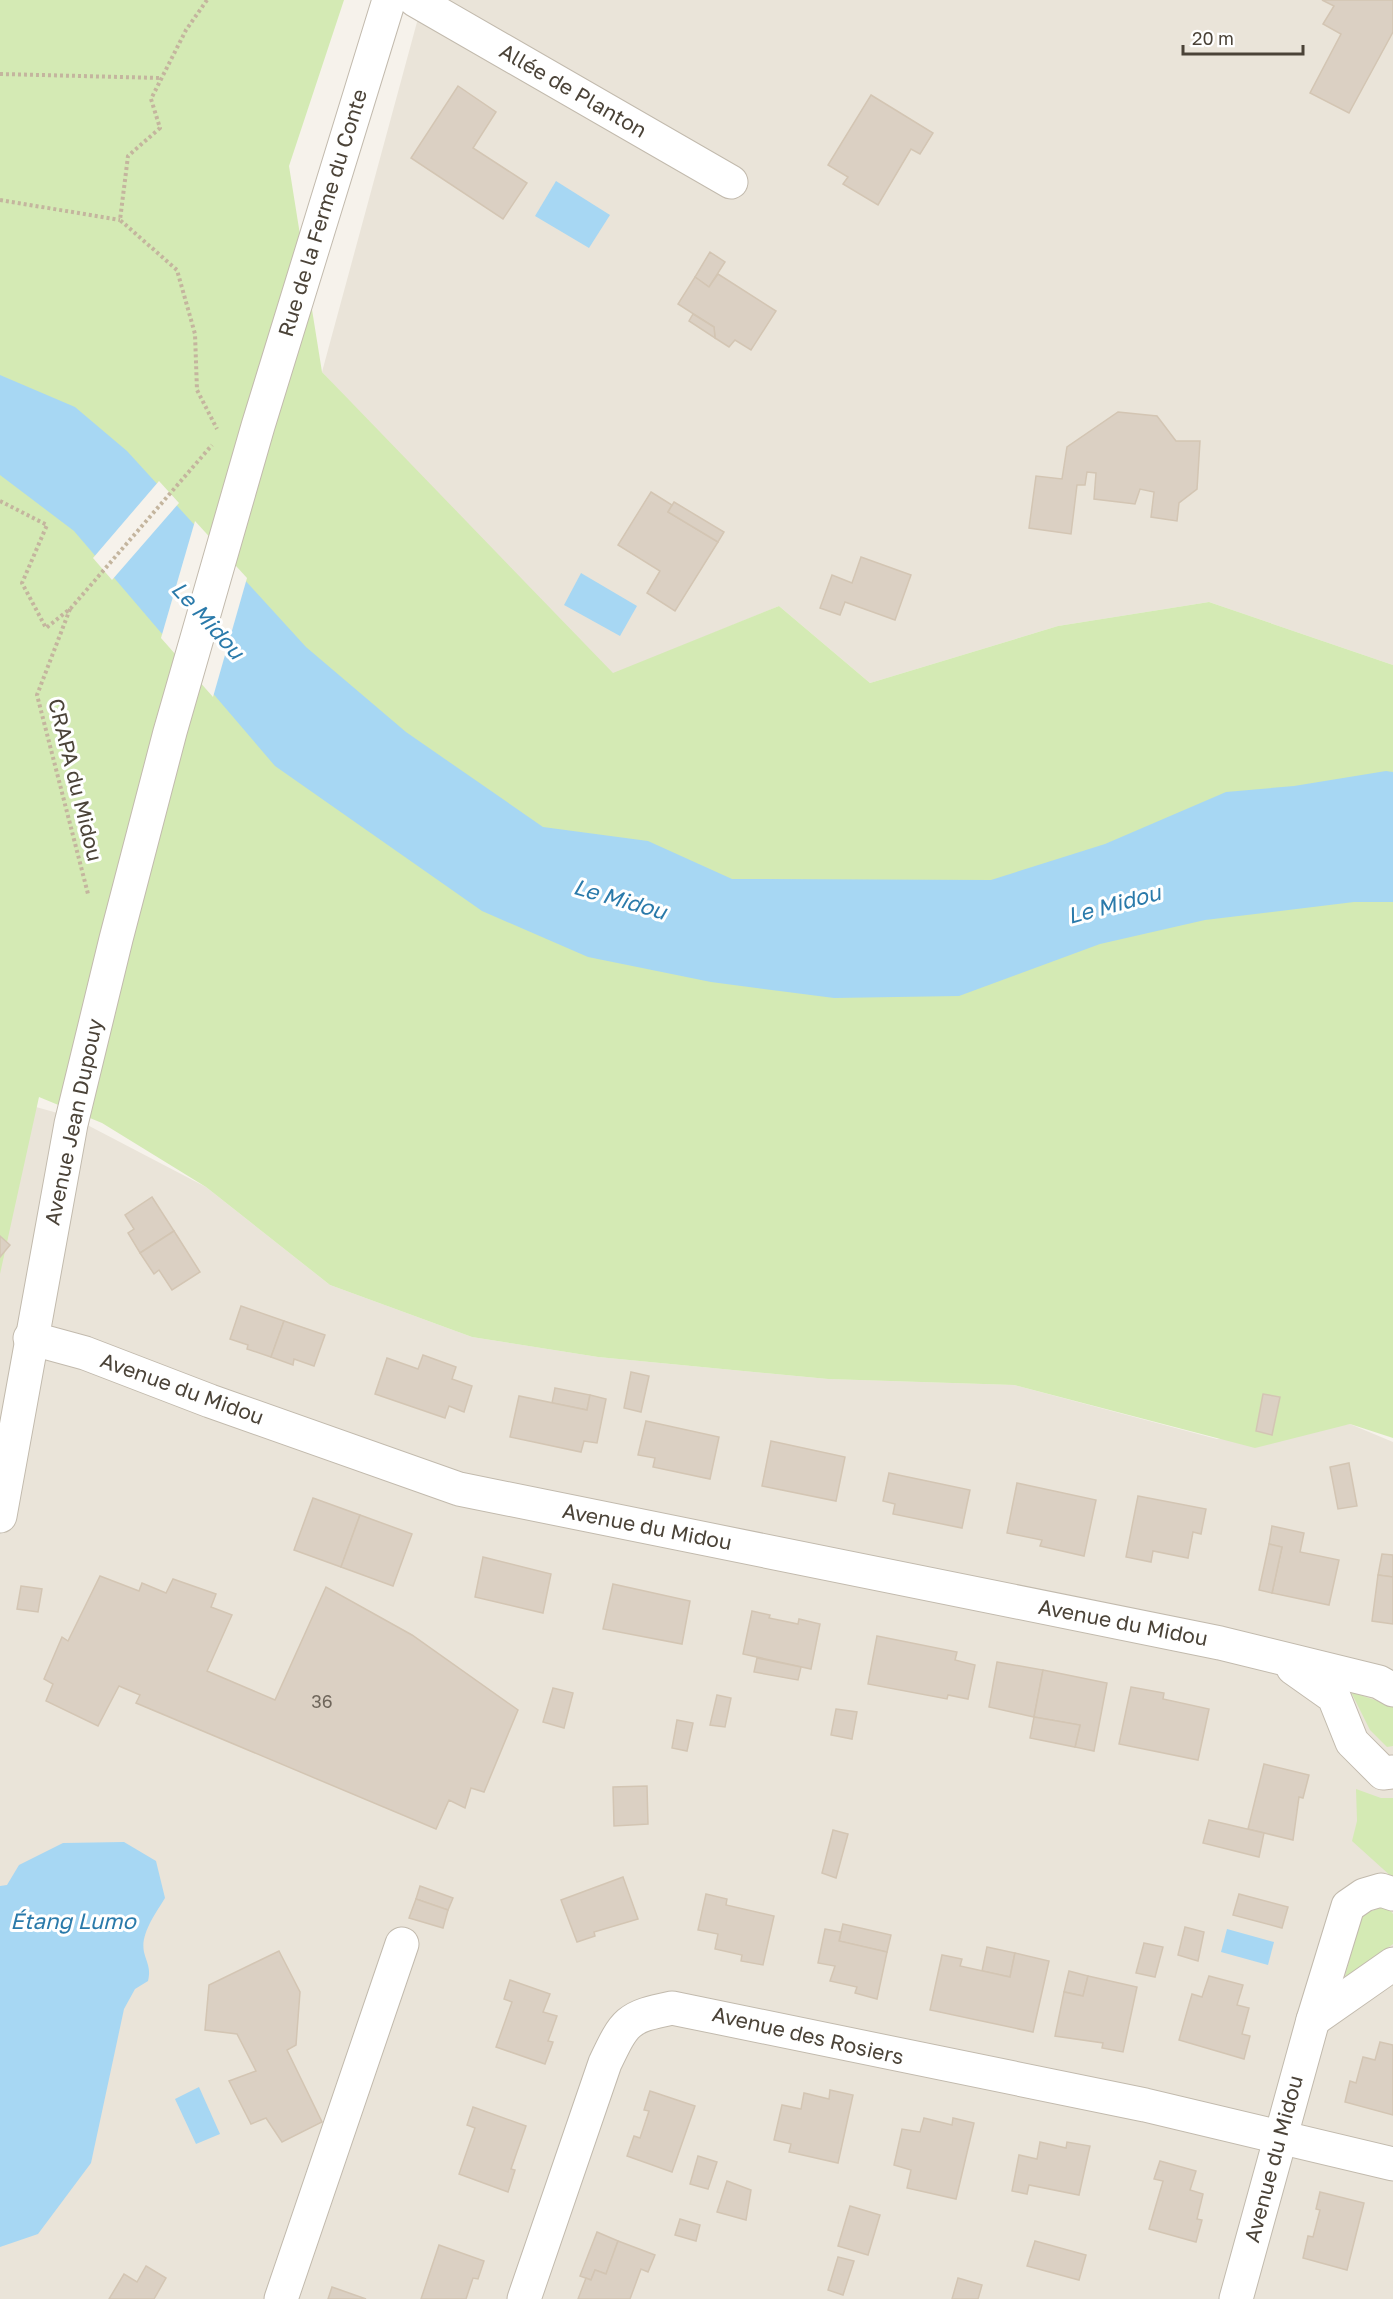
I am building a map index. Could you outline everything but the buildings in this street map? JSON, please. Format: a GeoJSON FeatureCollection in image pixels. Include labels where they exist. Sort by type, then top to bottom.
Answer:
{"type":"FeatureCollection","features":[{"type":"Feature","properties":{"kind":"street","name":"Rue de la Ferme du Conte"},"geometry":{"type":"LineString","coordinates":[[170,732],[258,426],[389,0]]}},
{"type":"Feature","properties":{"kind":"street","name":"Allée de Planton"},"geometry":{"type":"LineString","coordinates":[[415,0],[731,182]]}},
{"type":"Feature","properties":{"kind":"street","name":"Avenue Jean Dupouy"},"geometry":{"type":"LineString","coordinates":[[0,1516],[30,1338],[71,1125],[170,732]]}},
{"type":"Feature","properties":{"kind":"street","name":"Avenue du Midou"},"geometry":{"type":"LineString","coordinates":[[30,1338],[84,1353],[210,1401],[459,1489],[1220,1643],[1379,1682],[1393,1690]]}},
{"type":"Feature","properties":{"kind":"street","name":"Avenue du Midou"},"geometry":{"type":"LineString","coordinates":[[1279,1658],[1334,1697],[1352,1742],[1383,1773],[1393,1772]]}},
{"type":"Feature","properties":{"kind":"street","name":"Avenue du Midou"},"geometry":{"type":"LineString","coordinates":[[1236,2299],[1313,2020],[1348,1906],[1365,1895],[1381,1890],[1393,1894]]}},
{"type":"Feature","properties":{"kind":"street"},"geometry":{"type":"LineString","coordinates":[[281,2299],[402,1944]]}},
{"type":"Feature","properties":{"kind":"street"},"geometry":{"type":"LineString","coordinates":[[1313,2020],[1393,1964]]}},
{"type":"Feature","properties":{"kind":"street","name":"Avenue des Rosiers"},"geometry":{"type":"LineString","coordinates":[[524,2299],[605,2063],[619,2033],[638,2014],[672,2008],[703,2012],[855,2048],[1145,2105],[1393,2164]]}},
{"type":"Feature","properties":{"kind":"path"},"geometry":{"type":"LineString","coordinates":[[120,220],[128,156],[160,128],[151,99],[186,30],[207,0]]}},
{"type":"Feature","properties":{"kind":"path"},"geometry":{"type":"LineString","coordinates":[[0,74],[162,78]]}},
{"type":"Feature","properties":{"kind":"path"},"geometry":{"type":"LineString","coordinates":[[0,200],[120,220],[177,270],[195,334],[197,390],[220,435]]}},
{"type":"Feature","properties":{"kind":"path"},"geometry":{"type":"LineString","coordinates":[[0,501],[47,525],[22,583],[46,628],[71,608],[220,435],[258,426]]}},
{"type":"Feature","properties":{"kind":"path","name":"CRAPA du Midou"},"geometry":{"type":"LineString","coordinates":[[71,608],[37,695],[91,905],[116,939]]}},
{"type":"Feature","properties":{"kind":"shaded area"},"geometry":{"type":"Polygon","coordinates":[[[423,0],[1393,0],[1393,665],[1209,602],[1058,626],[870,683],[779,606],[613,674],[503,567],[322,372],[423,0]]]}},
{"type":"Feature","properties":{"kind":"shaded area"},"geometry":{"type":"Polygon","coordinates":[[[0,1097],[72,1117],[206,1187],[330,1285],[472,1337],[598,1357],[828,1379],[1014,1385],[1217,1439],[1350,1424],[1393,1442],[1393,2299],[0,2299],[0,1097]]]}},
{"type":"Feature","properties":{"kind":"green space"},"geometry":{"type":"Polygon","coordinates":[[[0,0],[344,0],[289,166],[322,372],[613,673],[779,606],[870,683],[1058,626],[1209,602],[1393,665],[1393,1438],[1350,1424],[1255,1448],[1014,1385],[828,1379],[598,1357],[472,1337],[330,1285],[206,1187],[102,1123],[39,1097],[0,1274],[0,0]]]}},
{"type":"Feature","properties":{"kind":"green space"},"geometry":{"type":"Polygon","coordinates":[[[1351,1692],[1393,1706],[1393,1746],[1387,1747],[1370,1730],[1351,1692]]]}},
{"type":"Feature","properties":{"kind":"green space"},"geometry":{"type":"Polygon","coordinates":[[[1356,1789],[1381,1798],[1393,1798],[1393,1878],[1352,1841],[1357,1821],[1356,1789]]]}},
{"type":"Feature","properties":{"kind":"green space"},"geometry":{"type":"Polygon","coordinates":[[[1387,1906],[1393,1914],[1393,1944],[1344,1980],[1362,1914],[1387,1906]]]}},
{"type":"Feature","properties":{"kind":"water"},"geometry":{"type":"Polygon","coordinates":[[[556,181],[610,215],[589,248],[535,216],[556,181]]]}},
{"type":"Feature","properties":{"kind":"water","name":"Le Midou"},"geometry":{"type":"Polygon","coordinates":[[[0,375],[75,407],[127,451],[306,647],[406,732],[543,827],[648,841],[732,879],[991,880],[1105,844],[1226,792],[1294,786],[1386,771],[1393,772],[1393,902],[1354,902],[1205,920],[1100,944],[959,996],[834,998],[711,982],[588,957],[482,911],[275,766],[74,531],[0,475],[0,375]]]}},
{"type":"Feature","properties":{"kind":"water"},"geometry":{"type":"Polygon","coordinates":[[[581,573],[637,606],[620,636],[564,605],[581,573]]]}},
{"type":"Feature","properties":{"kind":"water","name":"Étang Lumo"},"geometry":{"type":"Polygon","coordinates":[[[124,1842],[156,1861],[165,1898],[144,1938],[144,1952],[149,1969],[148,1981],[135,1989],[124,2009],[91,2163],[38,2234],[0,2247],[0,1886],[7,1885],[19,1865],[63,1843],[124,1842]]]}},
{"type":"Feature","properties":{"kind":"water"},"geometry":{"type":"Polygon","coordinates":[[[1227,1929],[1274,1942],[1268,1965],[1221,1952],[1227,1929]]]}},
{"type":"Feature","properties":{"kind":"water"},"geometry":{"type":"Polygon","coordinates":[[[199,2087],[220,2134],[196,2144],[175,2099],[199,2087]]]}},
{"type":"Feature","properties":{"kind":"pier"},"geometry":{"type":"Polygon","coordinates":[[[159,481],[179,503],[112,580],[93,558],[159,481]]]}},
{"type":"Feature","properties":{"kind":"pier"},"geometry":{"type":"Polygon","coordinates":[[[195,521],[247,578],[213,697],[161,638],[195,521]]]}}]}
